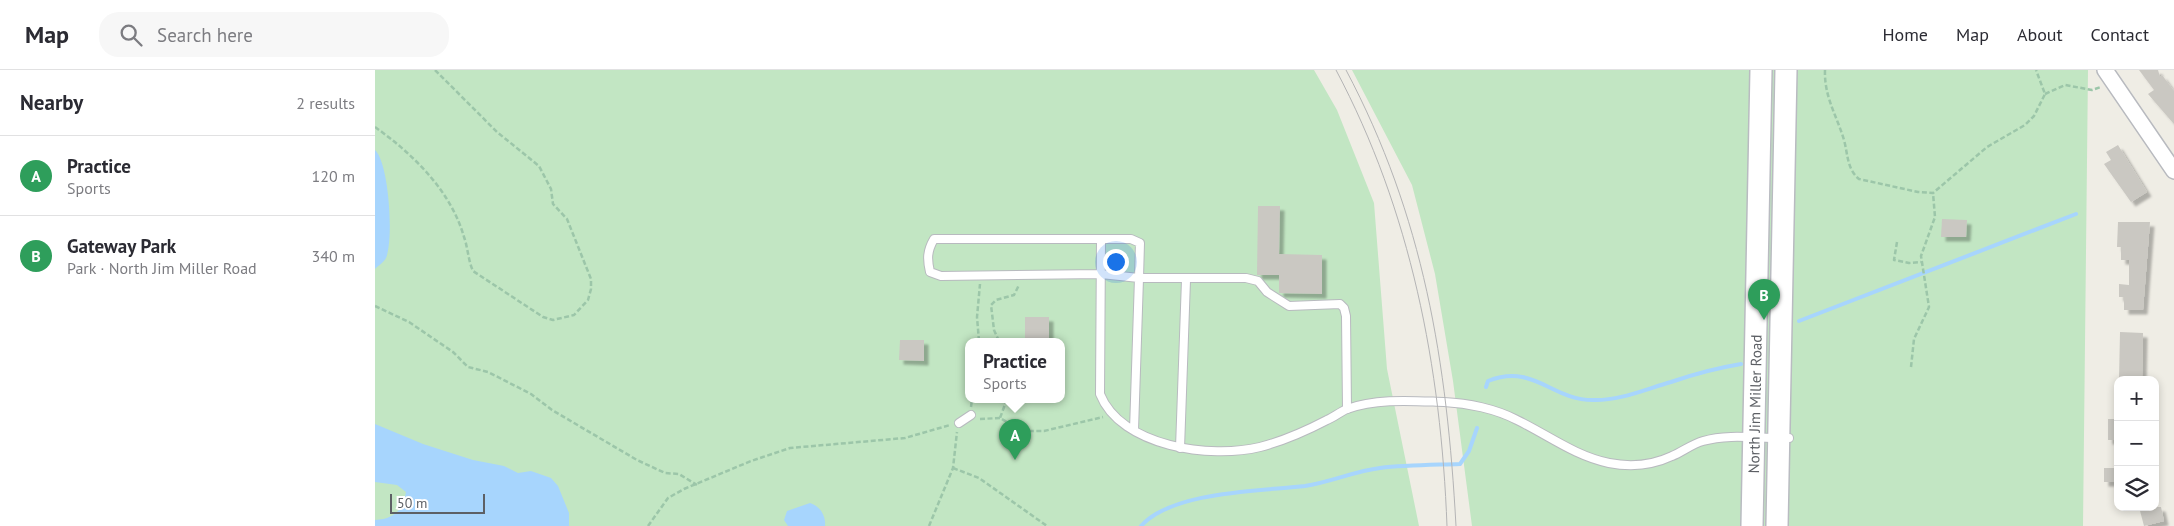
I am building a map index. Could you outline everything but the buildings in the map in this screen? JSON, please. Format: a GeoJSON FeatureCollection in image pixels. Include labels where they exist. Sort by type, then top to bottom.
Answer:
{"type":"FeatureCollection","features":[{"type":"Feature","properties":{"kind":"main road","name":"North Jim Miller Road"},"geometry":{"type":"LineString","coordinates":[[1751,526],[1761,70]]}},
{"type":"Feature","properties":{"kind":"main road","name":"North Jim Miller Road"},"geometry":{"type":"LineString","coordinates":[[1777,526],[1784,438],[1786,70]]}},
{"type":"Feature","properties":{"kind":"street"},"geometry":{"type":"LineString","coordinates":[[2108,76],[2174,171]]}},
{"type":"Feature","properties":{"kind":"lane"},"geometry":{"type":"LineString","coordinates":[[1134,430],[1139,278],[1140,243],[1131,239],[934,239],[929,247],[927,258],[930,272],[941,276],[1101,274],[1139,278],[1186,280],[1246,278],[1258,281],[1267,292],[1289,306],[1340,304],[1344,308],[1346,316],[1347,409]]}},
{"type":"Feature","properties":{"kind":"lane"},"geometry":{"type":"LineString","coordinates":[[1101,239],[1100,394],[1105,407],[1134,430],[1181,448],[1211,452],[1239,451],[1261,447],[1327,420],[1347,409],[1379,403],[1407,401],[1456,403],[1484,408],[1517,419],[1589,458],[1611,464],[1653,463],[1671,457],[1702,442],[1723,438],[1784,438]]}},
{"type":"Feature","properties":{"kind":"lane"},"geometry":{"type":"LineString","coordinates":[[1181,448],[1186,280]]}},
{"type":"Feature","properties":{"kind":"lane"},"geometry":{"type":"LineString","coordinates":[[959,423],[971,414]]}},
{"type":"Feature","properties":{"kind":"path"},"geometry":{"type":"LineString","coordinates":[[375,127],[420,167],[447,196],[464,237],[473,271],[518,303],[543,317],[564,319],[582,309],[590,294],[591,279],[567,219],[553,204],[551,189],[539,166],[497,132],[435,70]]}},
{"type":"Feature","properties":{"kind":"path"},"geometry":{"type":"LineString","coordinates":[[1825,70],[1826,93],[1844,140],[1849,166],[1854,175],[1859,179],[1918,192],[1933,193],[1987,147],[2025,125],[2034,116],[2045,94],[2065,85],[2092,90],[2108,76]]}},
{"type":"Feature","properties":{"kind":"path"},"geometry":{"type":"LineString","coordinates":[[2035,70],[2045,94]]}},
{"type":"Feature","properties":{"kind":"path"},"geometry":{"type":"LineString","coordinates":[[1911,367],[1914,338],[1929,307],[1921,262],[1922,250],[1935,217],[1933,193]]}},
{"type":"Feature","properties":{"kind":"path"},"geometry":{"type":"LineString","coordinates":[[1897,242],[1894,260],[1909,263],[1921,262]]}},
{"type":"Feature","properties":{"kind":"path"},"geometry":{"type":"LineString","coordinates":[[998,338],[994,330],[991,305],[996,300],[1014,295],[1019,289],[1019,276]]}},
{"type":"Feature","properties":{"kind":"path"},"geometry":{"type":"LineString","coordinates":[[979,338],[977,317],[981,277]]}},
{"type":"Feature","properties":{"kind":"path"},"geometry":{"type":"LineString","coordinates":[[375,306],[409,322],[453,352],[468,367],[488,372],[531,394],[552,410],[637,460],[665,472],[679,474],[697,485]]}},
{"type":"Feature","properties":{"kind":"path"},"geometry":{"type":"LineString","coordinates":[[1006,403],[1000,418],[1023,430],[1044,430],[1113,415]]}},
{"type":"Feature","properties":{"kind":"path"},"geometry":{"type":"LineString","coordinates":[[647,526],[668,498],[684,489],[751,461],[790,448],[905,438],[959,423],[953,468],[929,526]]}},
{"type":"Feature","properties":{"kind":"path"},"geometry":{"type":"LineString","coordinates":[[953,468],[979,478],[1047,526]]}},
{"type":"Feature","properties":{"kind":"green space"},"geometry":{"type":"Polygon","coordinates":[[[375,70],[1314,70],[1337,110],[1374,203],[1387,369],[1419,526],[375,526],[375,70]]]}},
{"type":"Feature","properties":{"kind":"green space"},"geometry":{"type":"Polygon","coordinates":[[[1352,70],[2088,70],[2083,526],[1472,526],[1453,381],[1435,274],[1412,185],[1352,70]]]}},
{"type":"Feature","properties":{"kind":"water"},"geometry":{"type":"Polygon","coordinates":[[[375,150],[380,158],[387,185],[390,235],[386,258],[375,269],[375,150]]]}},
{"type":"Feature","properties":{"kind":"water"},"geometry":{"type":"Polygon","coordinates":[[[375,424],[423,444],[473,460],[504,466],[518,473],[531,471],[551,478],[558,486],[569,513],[569,526],[375,526],[375,520],[387,518],[400,509],[406,492],[397,485],[375,482],[375,424]]]}},
{"type":"Feature","properties":{"kind":"water"},"geometry":{"type":"Polygon","coordinates":[[[810,503],[817,506],[822,512],[825,526],[788,526],[784,520],[787,511],[810,503]]]}},
{"type":"Feature","properties":{"kind":"waterway"},"geometry":{"type":"LineString","coordinates":[[1799,321],[2076,214]]}},
{"type":"Feature","properties":{"kind":"waterway"},"geometry":{"type":"LineString","coordinates":[[1486,387],[1488,381],[1518,376],[1578,398],[1603,400],[1623,397],[1697,374],[1741,364]]}},
{"type":"Feature","properties":{"kind":"waterway"},"geometry":{"type":"LineString","coordinates":[[1141,526],[1155,514],[1195,499],[1305,486],[1380,468],[1460,464],[1469,451],[1477,428]]}},
{"type":"Feature","properties":{"kind":"tram line"},"geometry":{"type":"LineString","coordinates":[[1336,70],[1362,124],[1384,178],[1402,234],[1417,291],[1429,349],[1438,408],[1447,526]]}},
{"type":"Feature","properties":{"kind":"tram line"},"geometry":{"type":"LineString","coordinates":[[1346,70],[1373,125],[1395,180],[1413,236],[1427,292],[1438,348],[1446,406],[1456,526]]}},
{"type":"Feature","properties":{"kind":"place","name":"Gateway Park"},"geometry":{"type":"Point","coordinates":[1764,320]}},
{"type":"Feature","properties":{"kind":"place","name":"Practice"},"geometry":{"type":"Point","coordinates":[1015,460]}}]}
